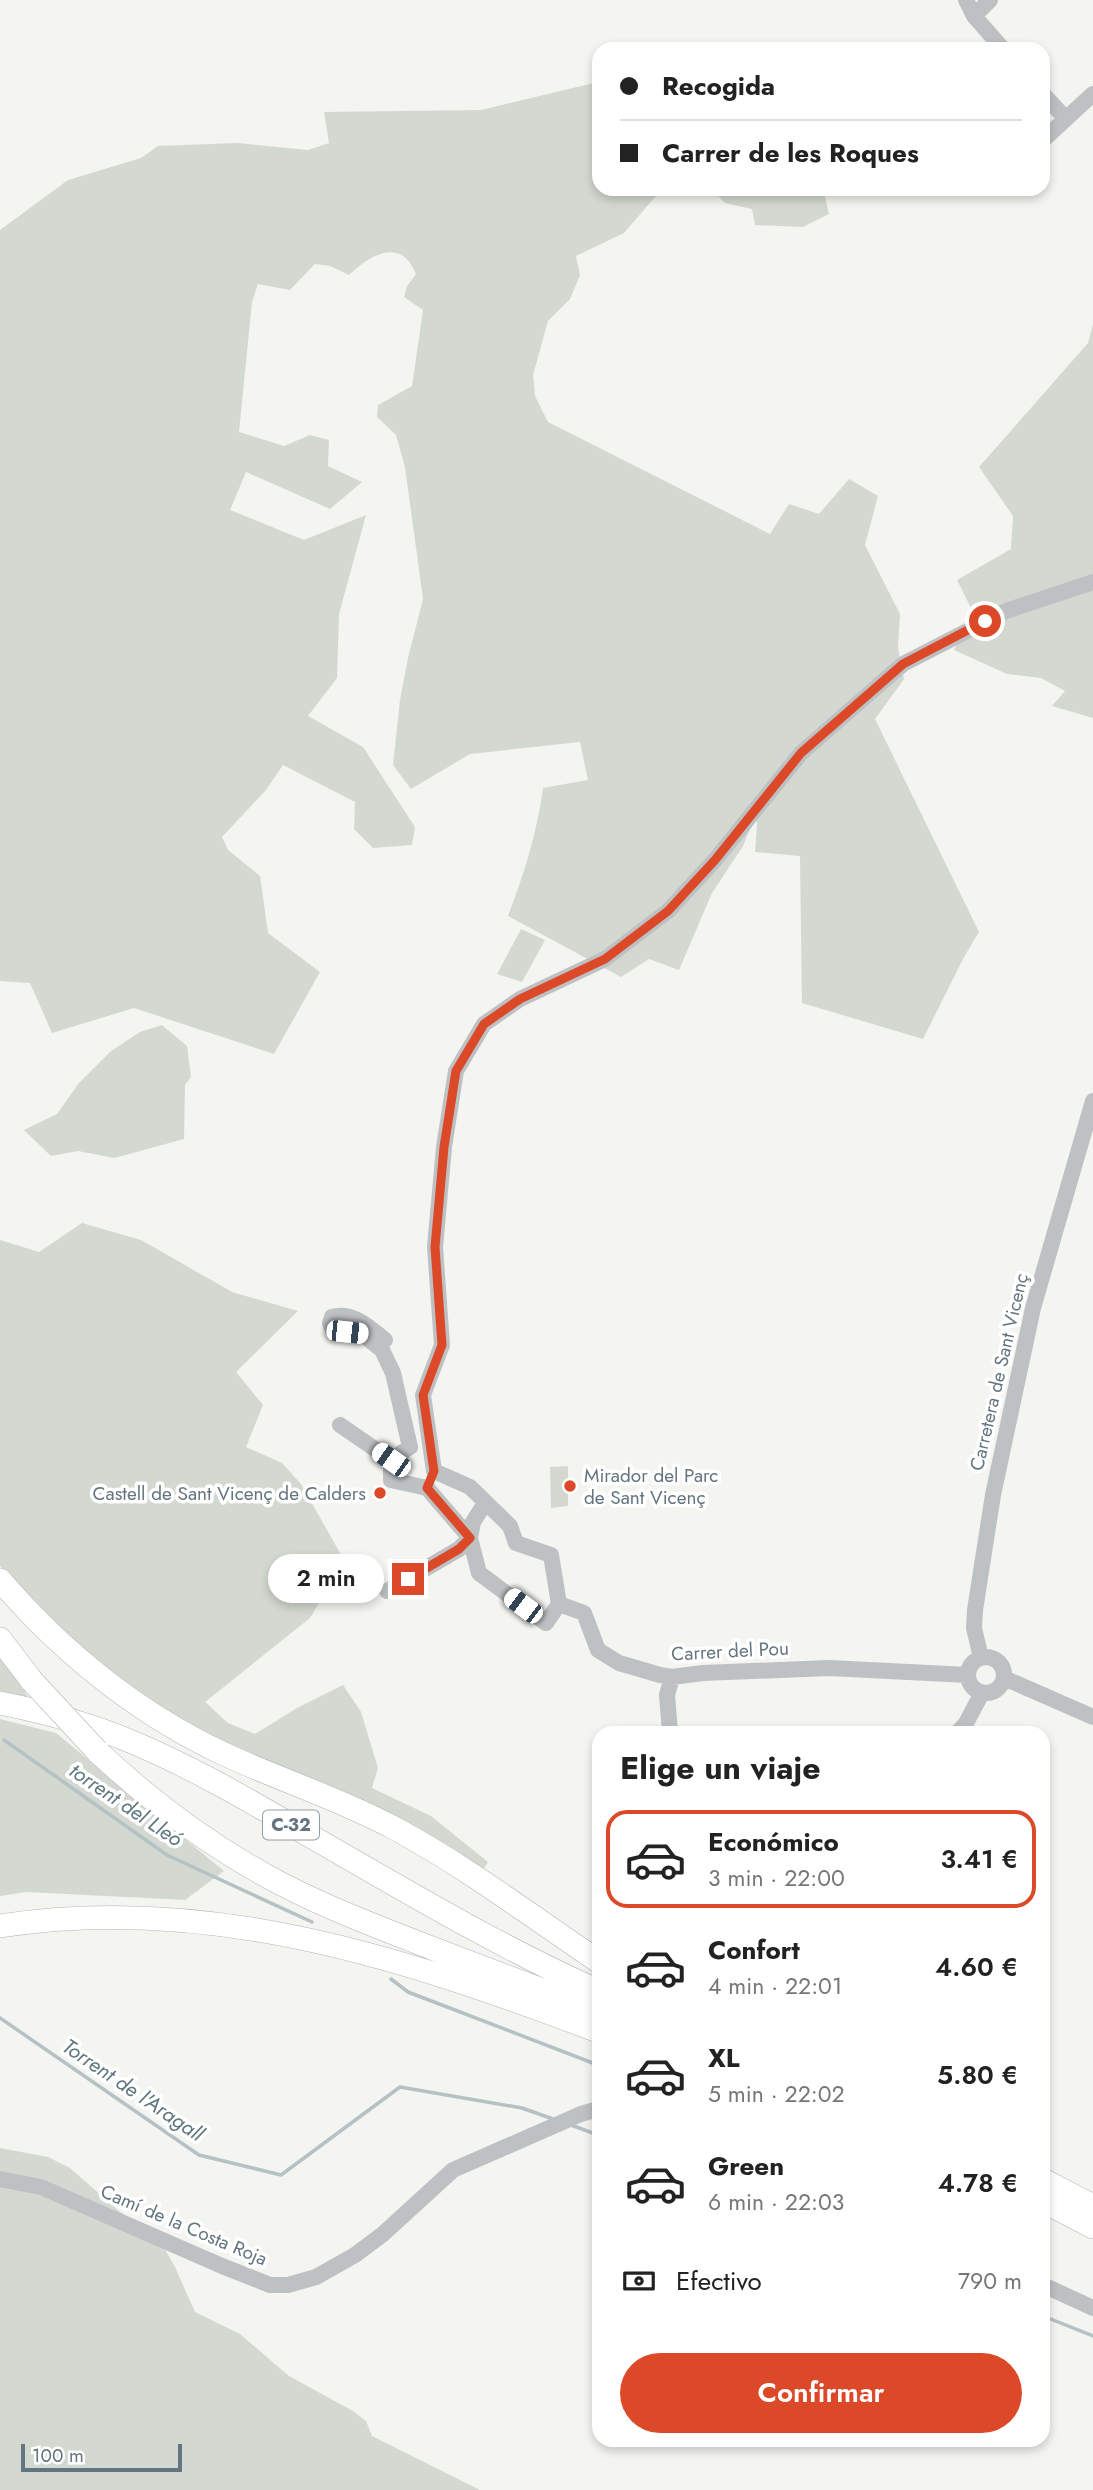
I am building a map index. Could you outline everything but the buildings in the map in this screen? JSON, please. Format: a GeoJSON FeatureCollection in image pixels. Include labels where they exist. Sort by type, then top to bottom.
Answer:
{"type":"FeatureCollection","features":[{"type":"Feature","properties":{"kind":"highway","name":"C-32"},"geometry":{"type":"LineString","coordinates":[[0,1580],[54,1638],[86,1666],[162,1720],[225,1754],[392,1827],[450,1861],[592,1957]]}},
{"type":"Feature","properties":{"kind":"highway"},"geometry":{"type":"LineString","coordinates":[[0,1639],[32,1681],[97,1751],[175,1817],[242,1862],[289,1888],[348,1915],[592,2009]]}},
{"type":"Feature","properties":{"kind":"highway","name":"C-32"},"geometry":{"type":"LineString","coordinates":[[0,1703],[81,1723],[131,1741],[180,1764],[229,1789],[469,1927],[592,1989]]}},
{"type":"Feature","properties":{"kind":"highway"},"geometry":{"type":"LineString","coordinates":[[0,1926],[123,1917],[205,1922],[260,1929],[393,1960],[484,1989],[592,2029]]}},
{"type":"Feature","properties":{"kind":"highway"},"geometry":{"type":"LineString","coordinates":[[1050,2184],[1093,2206]]}},
{"type":"Feature","properties":{"kind":"highway"},"geometry":{"type":"LineString","coordinates":[[1050,2206],[1093,2227]]}},
{"type":"Feature","properties":{"kind":"street"},"geometry":{"type":"LineString","coordinates":[[966,0],[974,16],[997,42]]}},
{"type":"Feature","properties":{"kind":"street"},"geometry":{"type":"LineString","coordinates":[[974,16],[990,0]]}},
{"type":"Feature","properties":{"kind":"street"},"geometry":{"type":"LineString","coordinates":[[1050,134],[1093,94]]}},
{"type":"Feature","properties":{"kind":"street"},"geometry":{"type":"LineString","coordinates":[[1050,102],[1066,119]]}},
{"type":"Feature","properties":{"kind":"street"},"geometry":{"type":"LineString","coordinates":[[427,1488],[434,1471],[423,1395],[442,1345],[435,1247],[444,1147],[456,1071],[484,1024],[520,999],[605,959],[668,911],[715,860],[801,753],[903,664],[1006,611],[1093,582]]}},
{"type":"Feature","properties":{"kind":"street","name":"Carretera de Sant Vicenç"},"geometry":{"type":"LineString","coordinates":[[981,1658],[975,1628],[975,1610],[993,1495],[1033,1308],[1093,1101]]}},
{"type":"Feature","properties":{"kind":"street"},"geometry":{"type":"LineString","coordinates":[[385,1340],[358,1320],[341,1314],[332,1317],[330,1324],[333,1331],[362,1334],[376,1344],[382,1350],[393,1373],[410,1447],[391,1460]]}},
{"type":"Feature","properties":{"kind":"street"},"geometry":{"type":"LineString","coordinates":[[340,1425],[391,1460]]}},
{"type":"Feature","properties":{"kind":"street"},"geometry":{"type":"LineString","coordinates":[[391,1460],[391,1480],[427,1488],[470,1538]]}},
{"type":"Feature","properties":{"kind":"street"},"geometry":{"type":"LineString","coordinates":[[434,1471],[470,1487],[510,1526],[516,1543],[551,1555],[559,1604],[546,1623],[479,1573],[470,1538],[473,1522],[485,1503]]}},
{"type":"Feature","properties":{"kind":"street"},"geometry":{"type":"LineString","coordinates":[[387,1591],[459,1549],[470,1538]]}},
{"type":"Feature","properties":{"kind":"street","name":"Carrer del Pou"},"geometry":{"type":"LineString","coordinates":[[559,1604],[584,1613],[598,1650],[619,1664],[672,1677],[829,1668],[968,1675]]}},
{"type":"Feature","properties":{"kind":"street"},"geometry":{"type":"LineString","coordinates":[[981,1658],[993,1658],[1002,1666],[1004,1678],[999,1688],[988,1693],[982,1693],[972,1686],[968,1675],[972,1664],[981,1658]]}},
{"type":"Feature","properties":{"kind":"street"},"geometry":{"type":"LineString","coordinates":[[670,1726],[667,1695],[672,1677]]}},
{"type":"Feature","properties":{"kind":"street"},"geometry":{"type":"LineString","coordinates":[[1004,1678],[1093,1717]]}},
{"type":"Feature","properties":{"kind":"street"},"geometry":{"type":"LineString","coordinates":[[963,1726],[982,1693]]}},
{"type":"Feature","properties":{"kind":"street","name":"Camí de la Costa Roja"},"geometry":{"type":"LineString","coordinates":[[0,2179],[41,2187],[222,2266],[270,2285],[288,2285],[316,2277],[355,2255],[383,2234],[453,2170],[592,2111]]}},
{"type":"Feature","properties":{"kind":"street"},"geometry":{"type":"LineString","coordinates":[[1050,2288],[1093,2308]]}},
{"type":"Feature","properties":{"kind":"shaded area"},"geometry":{"type":"Polygon","coordinates":[[[592,83],[592,196],[656,196],[624,233],[576,256],[580,275],[570,299],[548,321],[533,375],[535,396],[548,422],[770,534],[789,504],[819,514],[849,479],[878,496],[865,545],[900,614],[898,648],[904,679],[875,719],[979,932],[923,1039],[802,1003],[800,856],[755,852],[758,810],[743,846],[712,893],[679,970],[649,959],[621,977],[508,916],[529,853],[543,788],[588,780],[580,742],[470,754],[411,789],[393,765],[400,700],[423,599],[405,467],[396,435],[377,417],[378,405],[412,386],[423,310],[404,297],[407,286],[416,274],[410,262],[394,252],[375,256],[349,275],[330,266],[315,264],[290,290],[258,284],[252,302],[239,432],[284,446],[310,435],[329,440],[328,466],[362,482],[330,509],[246,472],[230,510],[304,540],[366,515],[339,614],[337,678],[308,716],[363,747],[415,827],[412,845],[373,848],[354,829],[355,802],[283,765],[266,790],[222,837],[228,850],[260,876],[268,933],[320,972],[274,1054],[134,1008],[52,1033],[30,983],[0,981],[0,230],[68,180],[141,158],[158,146],[237,143],[308,150],[329,143],[324,112],[481,110],[592,83]]]}},
{"type":"Feature","properties":{"kind":"shaded area"},"geometry":{"type":"Polygon","coordinates":[[[718,196],[825,196],[829,214],[803,227],[755,225],[752,209],[725,203],[718,196]]]}},
{"type":"Feature","properties":{"kind":"shaded area"},"geometry":{"type":"Polygon","coordinates":[[[1093,324],[1093,718],[1052,706],[1065,691],[1041,678],[1007,674],[954,650],[973,612],[957,580],[1011,549],[1013,516],[979,467],[1088,343],[1093,324]]]}},
{"type":"Feature","properties":{"kind":"shaded area"},"geometry":{"type":"Polygon","coordinates":[[[521,929],[545,940],[522,982],[497,974],[521,929]]]}},
{"type":"Feature","properties":{"kind":"shaded area"},"geometry":{"type":"Polygon","coordinates":[[[162,1025],[187,1046],[191,1077],[185,1085],[184,1139],[114,1158],[78,1151],[51,1156],[24,1130],[57,1114],[79,1083],[111,1051],[140,1032],[162,1025]]]}},
{"type":"Feature","properties":{"kind":"shaded area"},"geometry":{"type":"Polygon","coordinates":[[[82,1223],[141,1240],[232,1292],[298,1311],[236,1372],[263,1405],[246,1447],[282,1463],[301,1484],[344,1560],[310,1618],[205,1702],[228,1723],[255,1734],[297,1708],[343,1685],[361,1712],[378,1768],[372,1788],[431,1816],[488,1862],[482,1872],[210,1739],[100,1666],[19,1590],[0,1566],[0,1240],[39,1252],[82,1223]]]}},
{"type":"Feature","properties":{"kind":"shaded area"},"geometry":{"type":"Polygon","coordinates":[[[568,1466],[568,1506],[551,1508],[550,1467],[568,1466]]]}},
{"type":"Feature","properties":{"kind":"shaded area"},"geometry":{"type":"Polygon","coordinates":[[[0,1653],[28,1697],[0,1694],[0,1653]]]}},
{"type":"Feature","properties":{"kind":"shaded area"},"geometry":{"type":"Polygon","coordinates":[[[0,1719],[56,1733],[224,1871],[185,1900],[26,1892],[0,1896],[0,1719]]]}},
{"type":"Feature","properties":{"kind":"shaded area"},"geometry":{"type":"Polygon","coordinates":[[[0,2148],[48,2157],[70,2168],[119,2211],[159,2239],[195,2312],[240,2334],[289,2376],[353,2411],[366,2421],[372,2436],[480,2490],[0,2490],[0,2148]]]}},
{"type":"Feature","properties":{"kind":"waterway","name":"torrent del Lleó"},"geometry":{"type":"LineString","coordinates":[[4,1740],[167,1855],[312,1922]]}},
{"type":"Feature","properties":{"kind":"waterway","name":"torrent del Lleó"},"geometry":{"type":"LineString","coordinates":[[391,1979],[408,1992],[592,2063]]}},
{"type":"Feature","properties":{"kind":"waterway","name":"Torrent de l'Aragall"},"geometry":{"type":"LineString","coordinates":[[0,2018],[199,2155],[281,2175],[400,2087],[522,2108],[553,2119]]}},
{"type":"Feature","properties":{"kind":"waterway","name":"Torrent de l'Aragall"},"geometry":{"type":"LineString","coordinates":[[571,2125],[592,2133]]}},
{"type":"Feature","properties":{"kind":"waterway","name":"Torrent de l'Aragall"},"geometry":{"type":"LineString","coordinates":[[1050,2319],[1093,2336]]}},
{"type":"Feature","properties":{"kind":"place","name":"Mirador del Parc de Sant Vicenç"},"geometry":{"type":"Point","coordinates":[570,1486]}},
{"type":"Feature","properties":{"kind":"place","name":"Castell de Sant Vicenç de Calders"},"geometry":{"type":"Point","coordinates":[380,1493]}},
{"type":"Feature","properties":{"kind":"route"},"geometry":{"type":"LineString","coordinates":[[408,1579],[459,1549],[470,1538],[427,1488],[434,1471],[423,1395],[442,1345],[435,1247],[444,1147],[456,1071],[484,1024],[520,999],[605,959],[668,911],[715,860],[801,753],[903,664],[985,621]]}}]}
